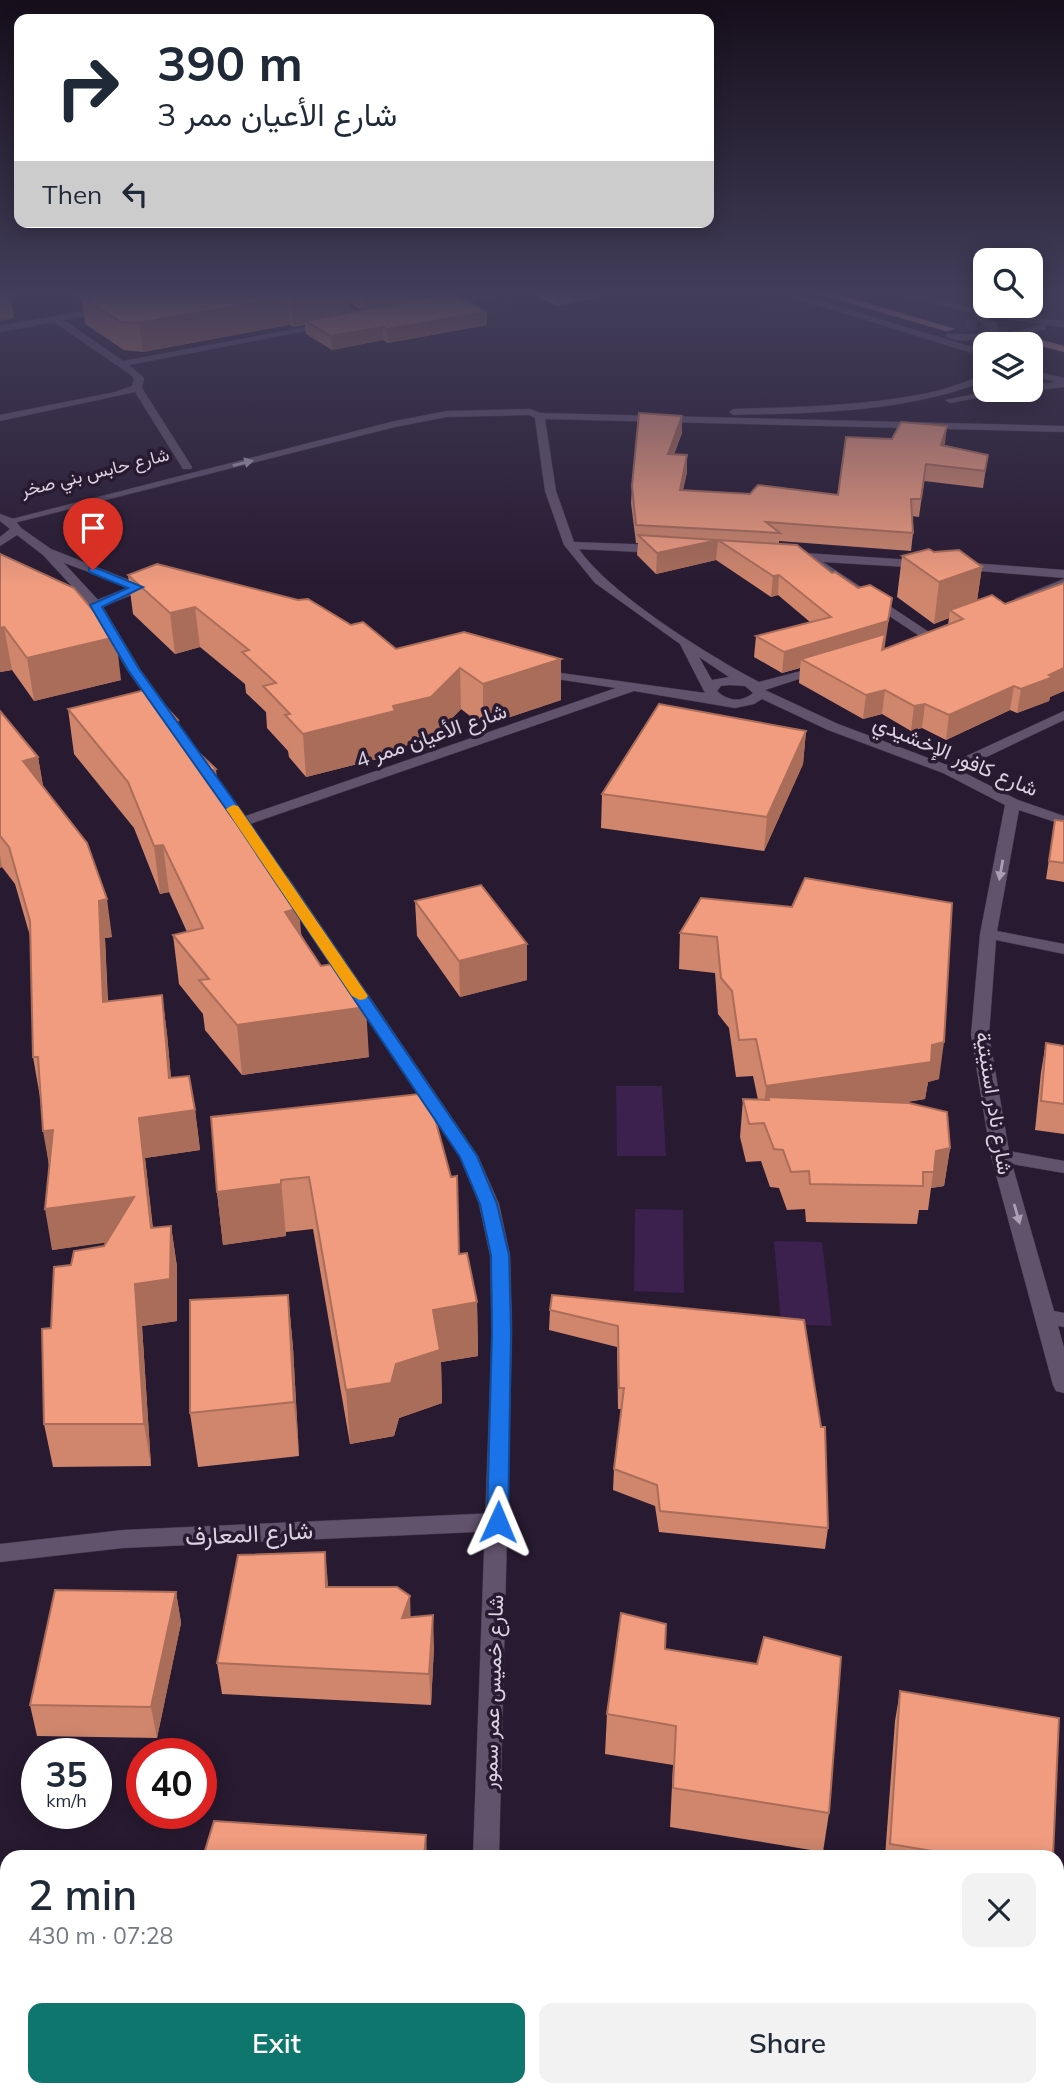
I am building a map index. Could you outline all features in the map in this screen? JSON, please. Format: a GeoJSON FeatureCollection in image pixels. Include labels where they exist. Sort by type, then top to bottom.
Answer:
{"type":"FeatureCollection","features":[{"type":"Feature","properties":{"kind":"street"},"geometry":{"type":"LineString","coordinates":[[0,418],[129,391]]}},
{"type":"Feature","properties":{"kind":"street"},"geometry":{"type":"LineString","coordinates":[[139,391],[187,467]]}},
{"type":"Feature","properties":{"kind":"street","name":"شارع حابس بني صخر"},"geometry":{"type":"LineString","coordinates":[[7,521],[187,467],[389,414],[437,406],[494,403],[679,412],[766,411],[919,397],[951,391]]}},
{"type":"Feature","properties":{"kind":"street","name":"شارع حابس بني صخر"},"geometry":{"type":"LineString","coordinates":[[720,421],[887,409],[973,396]]}},
{"type":"Feature","properties":{"kind":"street","name":"شارع حابس بني صخر"},"geometry":{"type":"LineString","coordinates":[[7,521],[424,417],[499,411],[530,412],[540,416],[1064,429]]}},
{"type":"Feature","properties":{"kind":"street","name":"شارع كافور الإخشيدي"},"geometry":{"type":"LineString","coordinates":[[540,416],[550,489],[570,545],[597,580],[753,691],[833,727],[948,770],[1013,803],[1064,821]]}},
{"type":"Feature","properties":{"kind":"street"},"geometry":{"type":"LineString","coordinates":[[0,542],[7,521],[47,552],[96,605],[134,670],[172,724]]}},
{"type":"Feature","properties":{"kind":"street"},"geometry":{"type":"LineString","coordinates":[[570,545],[676,550]]}},
{"type":"Feature","properties":{"kind":"street"},"geometry":{"type":"LineString","coordinates":[[47,552],[138,587],[165,594]]}},
{"type":"Feature","properties":{"kind":"street"},"geometry":{"type":"LineString","coordinates":[[768,555],[1064,574]]}},
{"type":"Feature","properties":{"kind":"street"},"geometry":{"type":"LineString","coordinates":[[808,557],[933,631],[904,642]]}},
{"type":"Feature","properties":{"kind":"street"},"geometry":{"type":"LineString","coordinates":[[1013,601],[1064,583]]}},
{"type":"Feature","properties":{"kind":"street"},"geometry":{"type":"LineString","coordinates":[[96,605],[138,587]]}},
{"type":"Feature","properties":{"kind":"street"},"geometry":{"type":"LineString","coordinates":[[96,632],[134,670]]}},
{"type":"Feature","properties":{"kind":"street","name":"شارع كافور الإخشيدي"},"geometry":{"type":"LineString","coordinates":[[684,642],[712,692]]}},
{"type":"Feature","properties":{"kind":"street"},"geometry":{"type":"LineString","coordinates":[[519,669],[634,686],[712,692],[734,703],[753,691],[834,666]]}},
{"type":"Feature","properties":{"kind":"street"},"geometry":{"type":"LineString","coordinates":[[712,692],[724,681],[753,691]]}},
{"type":"Feature","properties":{"kind":"street","name":"شارع الأعيان ممر 4"},"geometry":{"type":"LineString","coordinates":[[257,844],[238,816],[634,686]]}},
{"type":"Feature","properties":{"kind":"street"},"geometry":{"type":"LineString","coordinates":[[948,770],[1064,715]]}},
{"type":"Feature","properties":{"kind":"street","name":"شارع نادر استيتية"},"geometry":{"type":"LineString","coordinates":[[1013,803],[988,934],[980,1035],[1000,1156],[1055,1318],[1064,1385]]}},
{"type":"Feature","properties":{"kind":"street","name":"شارع خميس عمر سمور"},"geometry":{"type":"LineString","coordinates":[[272,866],[469,1156],[489,1204],[500,1255],[502,1331],[486,1850]]}},
{"type":"Feature","properties":{"kind":"street"},"geometry":{"type":"LineString","coordinates":[[988,934],[1064,950]]}},
{"type":"Feature","properties":{"kind":"street"},"geometry":{"type":"LineString","coordinates":[[1000,1156],[1064,1167]]}},
{"type":"Feature","properties":{"kind":"street","name":"شارع المعارف"},"geometry":{"type":"LineString","coordinates":[[0,1553],[123,1539],[498,1522]]}},
{"type":"Feature","properties":{"kind":"shaded area"},"geometry":{"type":"Polygon","coordinates":[[[616,1086],[662,1086],[666,1156],[617,1156],[616,1086]]]}},
{"type":"Feature","properties":{"kind":"shaded area"},"geometry":{"type":"Polygon","coordinates":[[[635,1209],[683,1210],[684,1293],[634,1291],[635,1209]]]}},
{"type":"Feature","properties":{"kind":"shaded area"},"geometry":{"type":"Polygon","coordinates":[[[774,1241],[822,1242],[832,1326],[781,1324],[774,1241]]]}},
{"type":"Feature","properties":{"kind":"building"},"geometry":{"type":"Polygon","coordinates":[[[639,413],[682,416],[668,454],[687,455],[680,490],[750,494],[758,485],[838,495],[846,437],[892,439],[901,422],[947,426],[941,445],[988,455],[985,471],[926,464],[921,499],[911,499],[913,533],[766,522],[780,533],[636,525],[632,486],[639,413]]]}},
{"type":"Feature","properties":{"kind":"building"},"geometry":{"type":"Polygon","coordinates":[[[638,535],[718,540],[657,553],[638,535]]]}},
{"type":"Feature","properties":{"kind":"building"},"geometry":{"type":"Polygon","coordinates":[[[718,540],[797,545],[832,573],[835,572],[858,588],[870,585],[892,598],[888,621],[784,652],[756,636],[831,617],[779,575],[773,576],[718,540]]]}},
{"type":"Feature","properties":{"kind":"building"},"geometry":{"type":"Polygon","coordinates":[[[929,549],[934,552],[959,550],[982,567],[939,582],[902,556],[929,549]]]}},
{"type":"Feature","properties":{"kind":"building"},"geometry":{"type":"Polygon","coordinates":[[[0,554],[74,588],[116,637],[27,658],[4,627],[0,628],[0,554]]]}},
{"type":"Feature","properties":{"kind":"building"},"geometry":{"type":"Polygon","coordinates":[[[157,564],[298,600],[308,599],[351,625],[363,622],[396,649],[464,632],[561,659],[483,684],[460,668],[431,697],[393,706],[395,711],[303,734],[285,715],[290,714],[263,686],[276,683],[242,652],[249,650],[195,607],[170,613],[128,575],[157,564]]]}},
{"type":"Feature","properties":{"kind":"building"},"geometry":{"type":"Polygon","coordinates":[[[1064,583],[1064,668],[1049,675],[1053,677],[1021,689],[1014,686],[949,715],[925,704],[914,706],[885,690],[866,695],[801,659],[885,634],[882,650],[963,619],[950,610],[992,595],[1005,604],[1064,583]]]}},
{"type":"Feature","properties":{"kind":"building"},"geometry":{"type":"Polygon","coordinates":[[[149,689],[178,720],[167,723],[216,769],[209,771],[269,857],[299,908],[285,912],[321,966],[339,963],[366,1007],[237,1025],[199,980],[209,979],[173,935],[203,928],[163,845],[154,846],[128,782],[68,709],[149,689]]]}},
{"type":"Feature","properties":{"kind":"building"},"geometry":{"type":"Polygon","coordinates":[[[659,704],[806,731],[767,817],[602,794],[659,704]]]}},
{"type":"Feature","properties":{"kind":"building"},"geometry":{"type":"Polygon","coordinates":[[[0,711],[38,757],[23,761],[87,843],[107,899],[99,901],[103,1002],[162,995],[169,1078],[189,1076],[195,1110],[139,1118],[151,1228],[171,1226],[170,1279],[135,1284],[144,1424],[44,1424],[42,1329],[51,1328],[54,1267],[71,1265],[74,1251],[104,1246],[134,1197],[45,1209],[53,1130],[43,1131],[38,1057],[33,1057],[30,921],[9,847],[0,836],[0,711]]]}},
{"type":"Feature","properties":{"kind":"building"},"geometry":{"type":"Polygon","coordinates":[[[1055,820],[1064,821],[1064,863],[1049,861],[1055,820]]]}},
{"type":"Feature","properties":{"kind":"building"},"geometry":{"type":"Polygon","coordinates":[[[805,878],[952,903],[944,1042],[932,1045],[931,1062],[766,1086],[756,1039],[739,1040],[732,991],[721,978],[717,937],[680,933],[701,898],[792,907],[805,878]]]}},
{"type":"Feature","properties":{"kind":"building"},"geometry":{"type":"Polygon","coordinates":[[[481,885],[527,944],[459,961],[415,901],[481,885]]]}},
{"type":"Feature","properties":{"kind":"building"},"geometry":{"type":"Polygon","coordinates":[[[1046,1043],[1064,1046],[1064,1104],[1041,1101],[1046,1043]]]}},
{"type":"Feature","properties":{"kind":"building"},"geometry":{"type":"Polygon","coordinates":[[[428,1093],[451,1177],[457,1176],[459,1254],[467,1253],[477,1302],[433,1310],[440,1350],[396,1364],[391,1383],[346,1390],[309,1177],[281,1180],[281,1184],[217,1192],[211,1117],[428,1093]]]}},
{"type":"Feature","properties":{"kind":"building"},"geometry":{"type":"Polygon","coordinates":[[[768,1097],[909,1103],[947,1112],[950,1148],[936,1151],[934,1172],[923,1172],[923,1186],[810,1184],[809,1171],[791,1172],[783,1150],[774,1149],[764,1123],[749,1124],[743,1099],[769,1100],[768,1097]]]}},
{"type":"Feature","properties":{"kind":"building"},"geometry":{"type":"Polygon","coordinates":[[[288,1295],[294,1402],[190,1413],[190,1300],[288,1295]]]}},
{"type":"Feature","properties":{"kind":"building"},"geometry":{"type":"Polygon","coordinates":[[[552,1295],[804,1320],[821,1427],[825,1427],[828,1528],[660,1511],[657,1485],[614,1469],[624,1388],[619,1388],[618,1326],[550,1310],[552,1295]]]}},
{"type":"Feature","properties":{"kind":"building"},"geometry":{"type":"Polygon","coordinates":[[[325,1552],[326,1587],[397,1587],[410,1596],[402,1618],[433,1615],[429,1674],[217,1663],[238,1555],[325,1552]]]}},
{"type":"Feature","properties":{"kind":"building"},"geometry":{"type":"Polygon","coordinates":[[[55,1590],[176,1592],[151,1707],[30,1705],[55,1590]]]}},
{"type":"Feature","properties":{"kind":"building"},"geometry":{"type":"Polygon","coordinates":[[[621,1613],[666,1624],[665,1649],[757,1664],[764,1637],[841,1657],[829,1813],[673,1788],[676,1726],[607,1714],[621,1613]]]}},
{"type":"Feature","properties":{"kind":"building"},"geometry":{"type":"Polygon","coordinates":[[[900,1691],[1059,1718],[1053,1850],[926,1850],[890,1844],[900,1691]]]}},
{"type":"Feature","properties":{"kind":"building"},"geometry":{"type":"Polygon","coordinates":[[[217,1821],[426,1835],[425,1850],[205,1850],[212,1829],[217,1829],[217,1821]]]}},
{"type":"Feature","properties":{"kind":"slow traffic"},"geometry":{"type":"LineString","coordinates":[[233,809],[360,996]]}},
{"type":"Feature","properties":{"kind":"route"},"geometry":{"type":"LineString","coordinates":[[93,570],[138,587],[96,605],[134,670],[242,822],[469,1156],[489,1204],[500,1255],[502,1331],[498,1522]]}}]}
